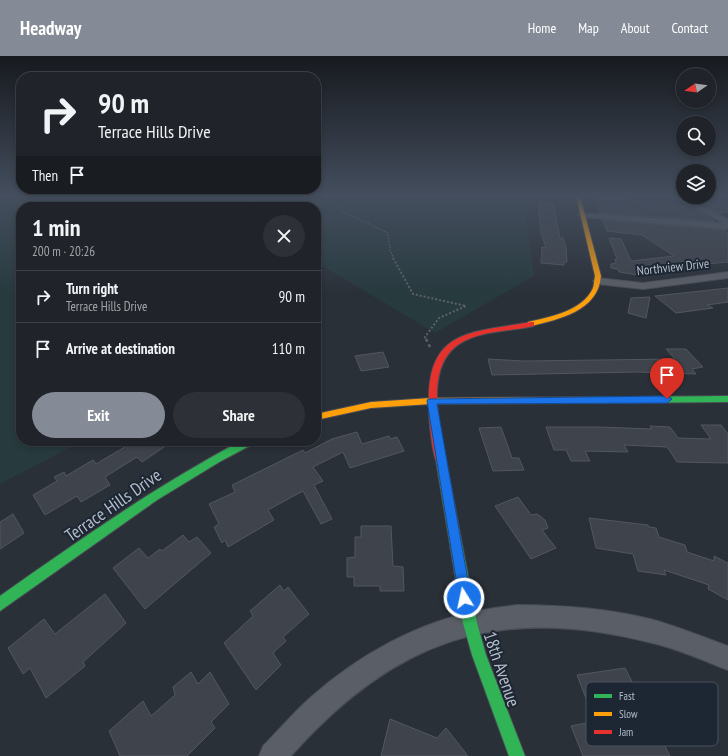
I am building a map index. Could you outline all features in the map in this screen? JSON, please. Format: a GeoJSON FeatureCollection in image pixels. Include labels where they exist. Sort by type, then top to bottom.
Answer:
{"type":"FeatureCollection","features":[{"type":"Feature","properties":{"kind":"street"},"geometry":{"type":"LineString","coordinates":[[586,229],[598,281]]}},
{"type":"Feature","properties":{"kind":"street","name":"Northview Drive"},"geometry":{"type":"LineString","coordinates":[[598,281],[643,286],[728,275]]}},
{"type":"Feature","properties":{"kind":"street","name":"18th Avenue"},"geometry":{"type":"LineString","coordinates":[[517,756],[479,655],[470,623],[432,401],[433,371],[438,359],[458,340],[484,331],[528,325],[576,309],[592,296],[598,281]]}},
{"type":"Feature","properties":{"kind":"street"},"geometry":{"type":"LineString","coordinates":[[321,416],[371,405],[432,401],[728,399]]}},
{"type":"Feature","properties":{"kind":"street","name":"Terrace Hills Drive"},"geometry":{"type":"LineString","coordinates":[[0,604],[166,487],[212,460],[240,446]]}},
{"type":"Feature","properties":{"kind":"street"},"geometry":{"type":"LineString","coordinates":[[273,756],[325,702],[388,656],[435,634],[470,623],[498,617],[532,615],[586,618],[649,631],[728,658]]}},
{"type":"Feature","properties":{"kind":"path"},"geometry":{"type":"LineString","coordinates":[[381,229],[388,232],[388,243],[394,260],[413,294],[466,306],[439,318],[425,337],[430,347]]}},
{"type":"Feature","properties":{"kind":"green space"},"geometry":{"type":"Polygon","coordinates":[[[0,229],[16,229],[16,446],[73,446],[0,484],[0,229]]]}},
{"type":"Feature","properties":{"kind":"green space"},"geometry":{"type":"Polygon","coordinates":[[[321,229],[528,229],[534,276],[435,333],[321,265],[321,229]]]}},
{"type":"Feature","properties":{"kind":"building"},"geometry":{"type":"Polygon","coordinates":[[[541,229],[558,229],[560,238],[563,238],[566,248],[567,262],[564,262],[564,265],[541,263],[542,247],[546,248],[541,229]]]}},
{"type":"Feature","properties":{"kind":"building"},"geometry":{"type":"Polygon","coordinates":[[[606,229],[725,230],[728,233],[728,262],[685,266],[687,268],[651,273],[636,271],[638,275],[619,272],[618,269],[611,268],[611,264],[616,263],[615,259],[617,259],[609,238],[621,239],[631,261],[674,256],[642,235],[607,231],[606,229]]]}},
{"type":"Feature","properties":{"kind":"building"},"geometry":{"type":"Polygon","coordinates":[[[728,288],[728,302],[707,305],[713,308],[676,313],[655,296],[728,288]]]}},
{"type":"Feature","properties":{"kind":"building"},"geometry":{"type":"Polygon","coordinates":[[[650,297],[646,318],[628,313],[631,298],[650,297]]]}},
{"type":"Feature","properties":{"kind":"building"},"geometry":{"type":"Polygon","coordinates":[[[666,349],[686,349],[703,367],[692,369],[696,374],[636,372],[492,375],[488,359],[523,361],[675,359],[666,349]]]}},
{"type":"Feature","properties":{"kind":"building"},"geometry":{"type":"Polygon","coordinates":[[[383,352],[389,367],[361,371],[355,356],[383,352]]]}},
{"type":"Feature","properties":{"kind":"building"},"geometry":{"type":"Polygon","coordinates":[[[701,425],[721,425],[728,434],[728,463],[677,462],[667,447],[624,445],[628,452],[585,451],[590,461],[571,461],[566,450],[554,450],[546,427],[652,429],[650,426],[670,427],[678,438],[711,439],[701,425]]]}},
{"type":"Feature","properties":{"kind":"building"},"geometry":{"type":"Polygon","coordinates":[[[501,427],[512,458],[519,458],[524,470],[493,471],[479,428],[501,427]]]}},
{"type":"Feature","properties":{"kind":"building"},"geometry":{"type":"Polygon","coordinates":[[[357,432],[362,444],[389,436],[390,439],[397,437],[404,451],[350,468],[343,452],[313,467],[323,481],[314,485],[332,519],[321,524],[303,491],[268,510],[274,520],[228,547],[225,540],[222,543],[214,527],[219,524],[209,504],[235,492],[232,485],[303,450],[305,453],[332,439],[357,432]]]}},
{"type":"Feature","properties":{"kind":"building"},"geometry":{"type":"Polygon","coordinates":[[[127,446],[166,446],[142,462],[137,457],[105,477],[110,485],[81,502],[77,496],[45,515],[33,495],[57,481],[54,477],[64,472],[66,476],[93,460],[96,464],[127,446]]]}},
{"type":"Feature","properties":{"kind":"building"},"geometry":{"type":"Polygon","coordinates":[[[518,497],[531,515],[537,514],[545,520],[548,528],[542,530],[556,548],[531,559],[495,506],[518,497]]]}},
{"type":"Feature","properties":{"kind":"building"},"geometry":{"type":"Polygon","coordinates":[[[13,514],[24,533],[0,549],[0,522],[13,514]]]}},
{"type":"Feature","properties":{"kind":"building"},"geometry":{"type":"Polygon","coordinates":[[[589,518],[648,525],[649,527],[656,528],[659,537],[685,545],[687,552],[714,561],[714,556],[728,563],[728,600],[708,589],[709,585],[664,570],[666,575],[638,571],[633,554],[596,548],[589,518]]]}},
{"type":"Feature","properties":{"kind":"building"},"geometry":{"type":"Polygon","coordinates":[[[361,526],[391,526],[393,566],[403,567],[404,591],[380,591],[380,586],[354,586],[354,577],[347,577],[347,558],[355,557],[355,537],[361,537],[361,526]]]}},
{"type":"Feature","properties":{"kind":"building"},"geometry":{"type":"Polygon","coordinates":[[[183,535],[189,542],[197,537],[211,553],[145,609],[113,568],[139,548],[148,558],[160,549],[162,551],[183,535]]]}},
{"type":"Feature","properties":{"kind":"building"},"geometry":{"type":"Polygon","coordinates":[[[280,585],[284,591],[288,587],[309,614],[283,637],[286,641],[273,653],[281,665],[256,690],[224,643],[253,616],[250,611],[280,585]]]}},
{"type":"Feature","properties":{"kind":"building"},"geometry":{"type":"Polygon","coordinates":[[[105,594],[126,623],[83,662],[85,666],[46,698],[30,668],[23,674],[8,648],[44,619],[55,634],[105,594]]]}},
{"type":"Feature","properties":{"kind":"building"},"geometry":{"type":"Polygon","coordinates":[[[625,668],[632,682],[586,682],[586,698],[577,675],[625,668]]]}},
{"type":"Feature","properties":{"kind":"building"},"geometry":{"type":"Polygon","coordinates":[[[191,672],[198,684],[210,672],[229,704],[211,722],[215,728],[187,756],[120,756],[109,731],[143,701],[151,716],[175,695],[173,687],[191,672]]]}},
{"type":"Feature","properties":{"kind":"building"},"geometry":{"type":"Polygon","coordinates":[[[390,719],[437,738],[446,728],[468,756],[381,756],[390,719]]]}},
{"type":"Feature","properties":{"kind":"building"},"geometry":{"type":"Polygon","coordinates":[[[586,723],[586,746],[665,746],[670,756],[583,756],[571,726],[586,723]]]}},
{"type":"Feature","properties":{"kind":"traffic: fast"},"geometry":{"type":"LineString","coordinates":[[616,400],[728,399]]}},
{"type":"Feature","properties":{"kind":"traffic: fast"},"geometry":{"type":"LineString","coordinates":[[0,604],[153,497],[185,477],[241,446]]}},
{"type":"Feature","properties":{"kind":"traffic: fast"},"geometry":{"type":"LineString","coordinates":[[441,460],[470,623],[479,655],[517,756]]}},
{"type":"Feature","properties":{"kind":"traffic: slow"},"geometry":{"type":"LineString","coordinates":[[531,324],[563,315],[574,310],[584,304],[592,296],[597,287],[598,276],[586,229]]}},
{"type":"Feature","properties":{"kind":"traffic: slow"},"geometry":{"type":"LineString","coordinates":[[321,416],[371,405],[431,401],[616,400]]}},
{"type":"Feature","properties":{"kind":"traffic: jam"},"geometry":{"type":"LineString","coordinates":[[441,460],[436,429],[433,394],[434,378],[438,362],[446,349],[467,336],[531,324]]}},
{"type":"Feature","properties":{"kind":"route"},"geometry":{"type":"LineString","coordinates":[[464,598],[433,416],[432,401],[667,399]]}}]}
